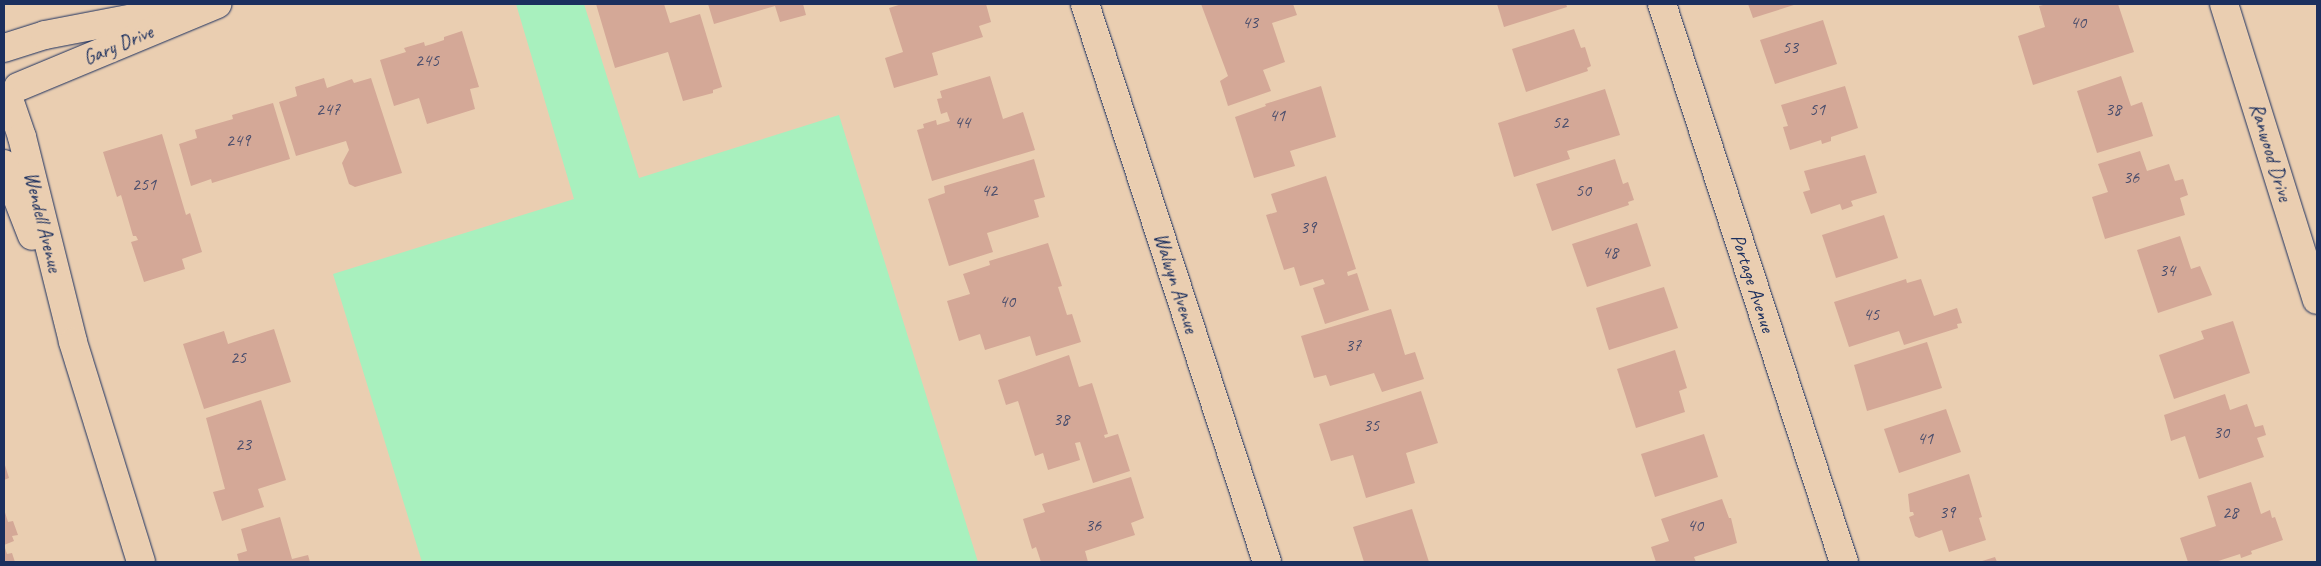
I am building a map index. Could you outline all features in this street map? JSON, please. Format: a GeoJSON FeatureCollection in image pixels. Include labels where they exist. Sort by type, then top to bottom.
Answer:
{"type":"FeatureCollection","features":[{"type":"Feature","properties":{"kind":"street","name":"Gary Drive"},"geometry":{"type":"LineString","coordinates":[[4,50],[45,35],[209,4]]}},
{"type":"Feature","properties":{"kind":"street","name":"Gary Drive"},"geometry":{"type":"LineString","coordinates":[[10,99],[217,4]]}},
{"type":"Feature","properties":{"kind":"street","name":"Walwyn Avenue"},"geometry":{"type":"LineString","coordinates":[[1085,4],[1267,562]]}},
{"type":"Feature","properties":{"kind":"street","name":"Portage Avenue"},"geometry":{"type":"LineString","coordinates":[[1662,4],[1844,562]]}},
{"type":"Feature","properties":{"kind":"street","name":"Ranwood Drive"},"geometry":{"type":"LineString","coordinates":[[2224,4],[2317,300]]}},
{"type":"Feature","properties":{"kind":"street","name":"Wendell Avenue"},"geometry":{"type":"LineString","coordinates":[[4,50],[17,68],[10,99],[22,136],[73,342],[141,562]]}},
{"type":"Feature","properties":{"kind":"street","name":"Wendell Avenue"},"geometry":{"type":"LineString","coordinates":[[4,164],[73,342]]}},
{"type":"Feature","properties":{"kind":"green space"},"geometry":{"type":"Polygon","coordinates":[[[516,4],[584,4],[639,178],[839,115],[978,562],[422,562],[333,274],[574,199],[516,4]]]}},
{"type":"Feature","properties":{"kind":"building"},"geometry":{"type":"Polygon","coordinates":[[[596,4],[664,4],[670,23],[700,14],[722,87],[713,90],[713,93],[683,101],[668,52],[615,68],[596,4]]]}},
{"type":"Feature","properties":{"kind":"building"},"geometry":{"type":"Polygon","coordinates":[[[708,4],[803,4],[806,15],[780,22],[775,6],[714,24],[708,4]]]}},
{"type":"Feature","properties":{"kind":"building"},"geometry":{"type":"Polygon","coordinates":[[[902,4],[986,4],[991,22],[979,26],[983,37],[932,53],[938,75],[894,88],[885,58],[903,52],[889,8],[902,4]]]}},
{"type":"Feature","properties":{"kind":"building"},"geometry":{"type":"Polygon","coordinates":[[[1201,4],[1293,4],[1297,15],[1272,23],[1285,62],[1263,70],[1271,91],[1228,106],[1220,81],[1228,76],[1201,4]]]}},
{"type":"Feature","properties":{"kind":"building"},"geometry":{"type":"Polygon","coordinates":[[[1497,4],[1566,4],[1567,7],[1504,27],[1497,4]]]}},
{"type":"Feature","properties":{"kind":"building"},"geometry":{"type":"Polygon","coordinates":[[[1748,4],[1797,4],[1753,18],[1748,4]]]}},
{"type":"Feature","properties":{"kind":"building"},"geometry":{"type":"Polygon","coordinates":[[[2047,4],[2118,4],[2134,52],[2033,85],[2018,36],[2045,27],[2039,6],[2047,4]]]}},
{"type":"Feature","properties":{"kind":"building"},"geometry":{"type":"Polygon","coordinates":[[[1823,20],[1837,64],[1775,84],[1760,40],[1823,20]]]}},
{"type":"Feature","properties":{"kind":"building"},"geometry":{"type":"Polygon","coordinates":[[[1574,29],[1581,48],[1585,47],[1591,66],[1587,68],[1588,71],[1526,92],[1512,49],[1574,29]]]}},
{"type":"Feature","properties":{"kind":"building"},"geometry":{"type":"Polygon","coordinates":[[[462,31],[479,87],[470,89],[475,109],[427,124],[419,98],[394,106],[380,60],[406,52],[404,48],[424,42],[425,46],[432,44],[444,40],[444,37],[462,31]]]}},
{"type":"Feature","properties":{"kind":"building"},"geometry":{"type":"Polygon","coordinates":[[[990,76],[1003,119],[1023,112],[1035,150],[932,181],[917,130],[924,128],[923,124],[936,120],[937,125],[950,121],[947,112],[941,114],[937,99],[942,98],[940,91],[990,76]]]}},
{"type":"Feature","properties":{"kind":"building"},"geometry":{"type":"Polygon","coordinates":[[[2121,76],[2131,106],[2142,102],[2153,136],[2097,153],[2077,91],[2121,76]]]}},
{"type":"Feature","properties":{"kind":"building"},"geometry":{"type":"Polygon","coordinates":[[[324,78],[327,88],[352,79],[354,83],[371,78],[402,173],[355,187],[349,184],[342,163],[349,150],[346,141],[296,156],[279,102],[297,96],[295,87],[324,78]]]}},
{"type":"Feature","properties":{"kind":"building"},"geometry":{"type":"Polygon","coordinates":[[[1321,86],[1336,137],[1290,151],[1295,166],[1254,178],[1235,117],[1266,106],[1265,104],[1321,86]]]}},
{"type":"Feature","properties":{"kind":"building"},"geometry":{"type":"Polygon","coordinates":[[[1845,86],[1858,128],[1831,137],[1831,141],[1822,144],[1821,140],[1790,150],[1783,127],[1788,126],[1781,105],[1845,86]]]}},
{"type":"Feature","properties":{"kind":"building"},"geometry":{"type":"Polygon","coordinates":[[[1605,89],[1620,135],[1567,151],[1570,159],[1514,177],[1498,123],[1605,89]]]}},
{"type":"Feature","properties":{"kind":"building"},"geometry":{"type":"Polygon","coordinates":[[[273,103],[290,159],[212,183],[211,179],[191,186],[179,144],[197,138],[195,130],[233,119],[232,115],[273,103]]]}},
{"type":"Feature","properties":{"kind":"building"},"geometry":{"type":"Polygon","coordinates":[[[162,134],[186,215],[190,213],[202,252],[182,259],[185,269],[144,282],[131,242],[138,240],[136,236],[133,236],[121,195],[117,197],[103,152],[162,134]]]}},
{"type":"Feature","properties":{"kind":"building"},"geometry":{"type":"Polygon","coordinates":[[[2140,151],[2147,171],[2169,164],[2175,181],[2183,179],[2188,195],[2180,198],[2185,215],[2105,239],[2092,197],[2108,192],[2098,164],[2140,151]]]}},
{"type":"Feature","properties":{"kind":"building"},"geometry":{"type":"Polygon","coordinates":[[[1865,155],[1877,193],[1851,201],[1853,206],[1842,210],[1840,204],[1811,214],[1803,192],[1810,190],[1804,171],[1865,155]]]}},
{"type":"Feature","properties":{"kind":"building"},"geometry":{"type":"Polygon","coordinates":[[[1034,159],[1045,197],[1034,200],[1039,217],[987,233],[993,252],[949,266],[928,199],[945,193],[944,186],[1034,159]]]}},
{"type":"Feature","properties":{"kind":"building"},"geometry":{"type":"Polygon","coordinates":[[[1615,159],[1623,184],[1628,182],[1634,200],[1628,202],[1629,205],[1552,231],[1536,184],[1615,159]]]}},
{"type":"Feature","properties":{"kind":"building"},"geometry":{"type":"Polygon","coordinates":[[[1326,176],[1356,269],[1347,272],[1348,276],[1357,273],[1369,310],[1325,324],[1313,288],[1325,284],[1323,279],[1300,286],[1294,267],[1284,270],[1266,215],[1277,212],[1271,194],[1326,176]]]}},
{"type":"Feature","properties":{"kind":"building"},"geometry":{"type":"Polygon","coordinates":[[[1884,215],[1898,258],[1836,278],[1822,235],[1884,215]]]}},
{"type":"Feature","properties":{"kind":"building"},"geometry":{"type":"Polygon","coordinates":[[[1637,223],[1651,266],[1587,287],[1572,244],[1637,223]]]}},
{"type":"Feature","properties":{"kind":"building"},"geometry":{"type":"Polygon","coordinates":[[[2180,236],[2191,269],[2200,266],[2212,295],[2158,313],[2137,250],[2180,236]]]}},
{"type":"Feature","properties":{"kind":"building"},"geometry":{"type":"Polygon","coordinates":[[[1048,243],[1062,286],[1058,287],[1067,315],[1072,314],[1081,342],[1036,356],[1030,336],[985,350],[980,334],[959,341],[947,301],[970,294],[963,274],[990,265],[989,261],[1048,243]]]}},
{"type":"Feature","properties":{"kind":"building"},"geometry":{"type":"Polygon","coordinates":[[[1906,279],[1907,283],[1921,279],[1934,316],[1957,308],[1962,323],[1957,324],[1958,328],[1904,345],[1899,331],[1849,347],[1834,302],[1906,279]]]}},
{"type":"Feature","properties":{"kind":"building"},"geometry":{"type":"Polygon","coordinates":[[[1664,287],[1678,328],[1609,350],[1596,308],[1664,287]]]}},
{"type":"Feature","properties":{"kind":"building"},"geometry":{"type":"Polygon","coordinates":[[[1391,309],[1405,355],[1415,352],[1424,379],[1382,392],[1374,373],[1330,386],[1326,375],[1314,378],[1301,336],[1391,309]]]}},
{"type":"Feature","properties":{"kind":"building"},"geometry":{"type":"Polygon","coordinates":[[[2233,321],[2250,373],[2174,399],[2159,355],[2204,339],[2201,331],[2233,321]]]}},
{"type":"Feature","properties":{"kind":"building"},"geometry":{"type":"Polygon","coordinates":[[[274,329],[291,382],[204,409],[183,344],[224,331],[228,344],[274,329]]]}},
{"type":"Feature","properties":{"kind":"building"},"geometry":{"type":"Polygon","coordinates":[[[1927,342],[1942,388],[1867,411],[1854,365],[1927,342]]]}},
{"type":"Feature","properties":{"kind":"building"},"geometry":{"type":"Polygon","coordinates":[[[1675,350],[1687,388],[1679,391],[1685,412],[1636,428],[1617,369],[1675,350]]]}},
{"type":"Feature","properties":{"kind":"building"},"geometry":{"type":"Polygon","coordinates":[[[1069,355],[1079,387],[1092,383],[1108,434],[1104,435],[1105,438],[1118,434],[1130,471],[1093,483],[1080,442],[1075,443],[1080,460],[1048,470],[1043,453],[1035,456],[1018,401],[1006,405],[998,380],[1069,355]]]}},
{"type":"Feature","properties":{"kind":"building"},"geometry":{"type":"Polygon","coordinates":[[[1421,391],[1438,443],[1406,453],[1415,483],[1366,498],[1353,455],[1331,461],[1319,424],[1421,391]]]}},
{"type":"Feature","properties":{"kind":"building"},"geometry":{"type":"Polygon","coordinates":[[[2225,394],[2230,410],[2247,404],[2255,427],[2263,425],[2266,435],[2257,438],[2264,457],[2199,479],[2185,436],[2171,441],[2164,415],[2225,394]]]}},
{"type":"Feature","properties":{"kind":"building"},"geometry":{"type":"Polygon","coordinates":[[[261,400],[286,480],[258,489],[264,507],[222,521],[213,492],[225,489],[206,418],[261,400]]]}},
{"type":"Feature","properties":{"kind":"building"},"geometry":{"type":"Polygon","coordinates":[[[1946,409],[1961,452],[1899,473],[1884,429],[1946,409]]]}},
{"type":"Feature","properties":{"kind":"building"},"geometry":{"type":"Polygon","coordinates":[[[1704,434],[1718,477],[1655,497],[1641,454],[1704,434]]]}},
{"type":"Feature","properties":{"kind":"building"},"geometry":{"type":"Polygon","coordinates":[[[4,462],[9,478],[4,480],[4,462]]]}},
{"type":"Feature","properties":{"kind":"building"},"geometry":{"type":"Polygon","coordinates":[[[1969,474],[1982,517],[1979,518],[1986,540],[1949,552],[1942,530],[1919,538],[1915,536],[1909,517],[1914,515],[1913,512],[1910,512],[1908,494],[1969,474]]]}},
{"type":"Feature","properties":{"kind":"building"},"geometry":{"type":"Polygon","coordinates":[[[1131,477],[1144,518],[1131,523],[1135,535],[1085,551],[1088,562],[1041,562],[1036,547],[1032,549],[1023,519],[1045,512],[1042,504],[1131,477]]]}},
{"type":"Feature","properties":{"kind":"building"},"geometry":{"type":"Polygon","coordinates":[[[2251,482],[2261,514],[2270,510],[2272,518],[2275,517],[2283,540],[2251,551],[2252,554],[2241,558],[2240,554],[2215,562],[2188,562],[2180,538],[2216,526],[2207,496],[2251,482]]]}},
{"type":"Feature","properties":{"kind":"building"},"geometry":{"type":"Polygon","coordinates":[[[1722,499],[1729,518],[1731,518],[1737,543],[1694,557],[1696,562],[1656,562],[1651,547],[1669,541],[1661,519],[1722,499]]]}},
{"type":"Feature","properties":{"kind":"building"},"geometry":{"type":"Polygon","coordinates":[[[4,509],[8,522],[13,521],[18,535],[12,536],[14,541],[4,545],[4,509]]]}},
{"type":"Feature","properties":{"kind":"building"},"geometry":{"type":"Polygon","coordinates":[[[1412,509],[1429,562],[1364,562],[1353,527],[1412,509]]]}},
{"type":"Feature","properties":{"kind":"building"},"geometry":{"type":"Polygon","coordinates":[[[280,517],[292,559],[308,555],[310,562],[239,562],[237,554],[247,551],[241,529],[280,517]]]}},
{"type":"Feature","properties":{"kind":"building"},"geometry":{"type":"Polygon","coordinates":[[[4,545],[7,554],[12,553],[15,562],[4,562],[4,545]]]}},
{"type":"Feature","properties":{"kind":"building"},"geometry":{"type":"Polygon","coordinates":[[[1995,557],[1997,562],[1979,562],[1995,557]]]}}]}
